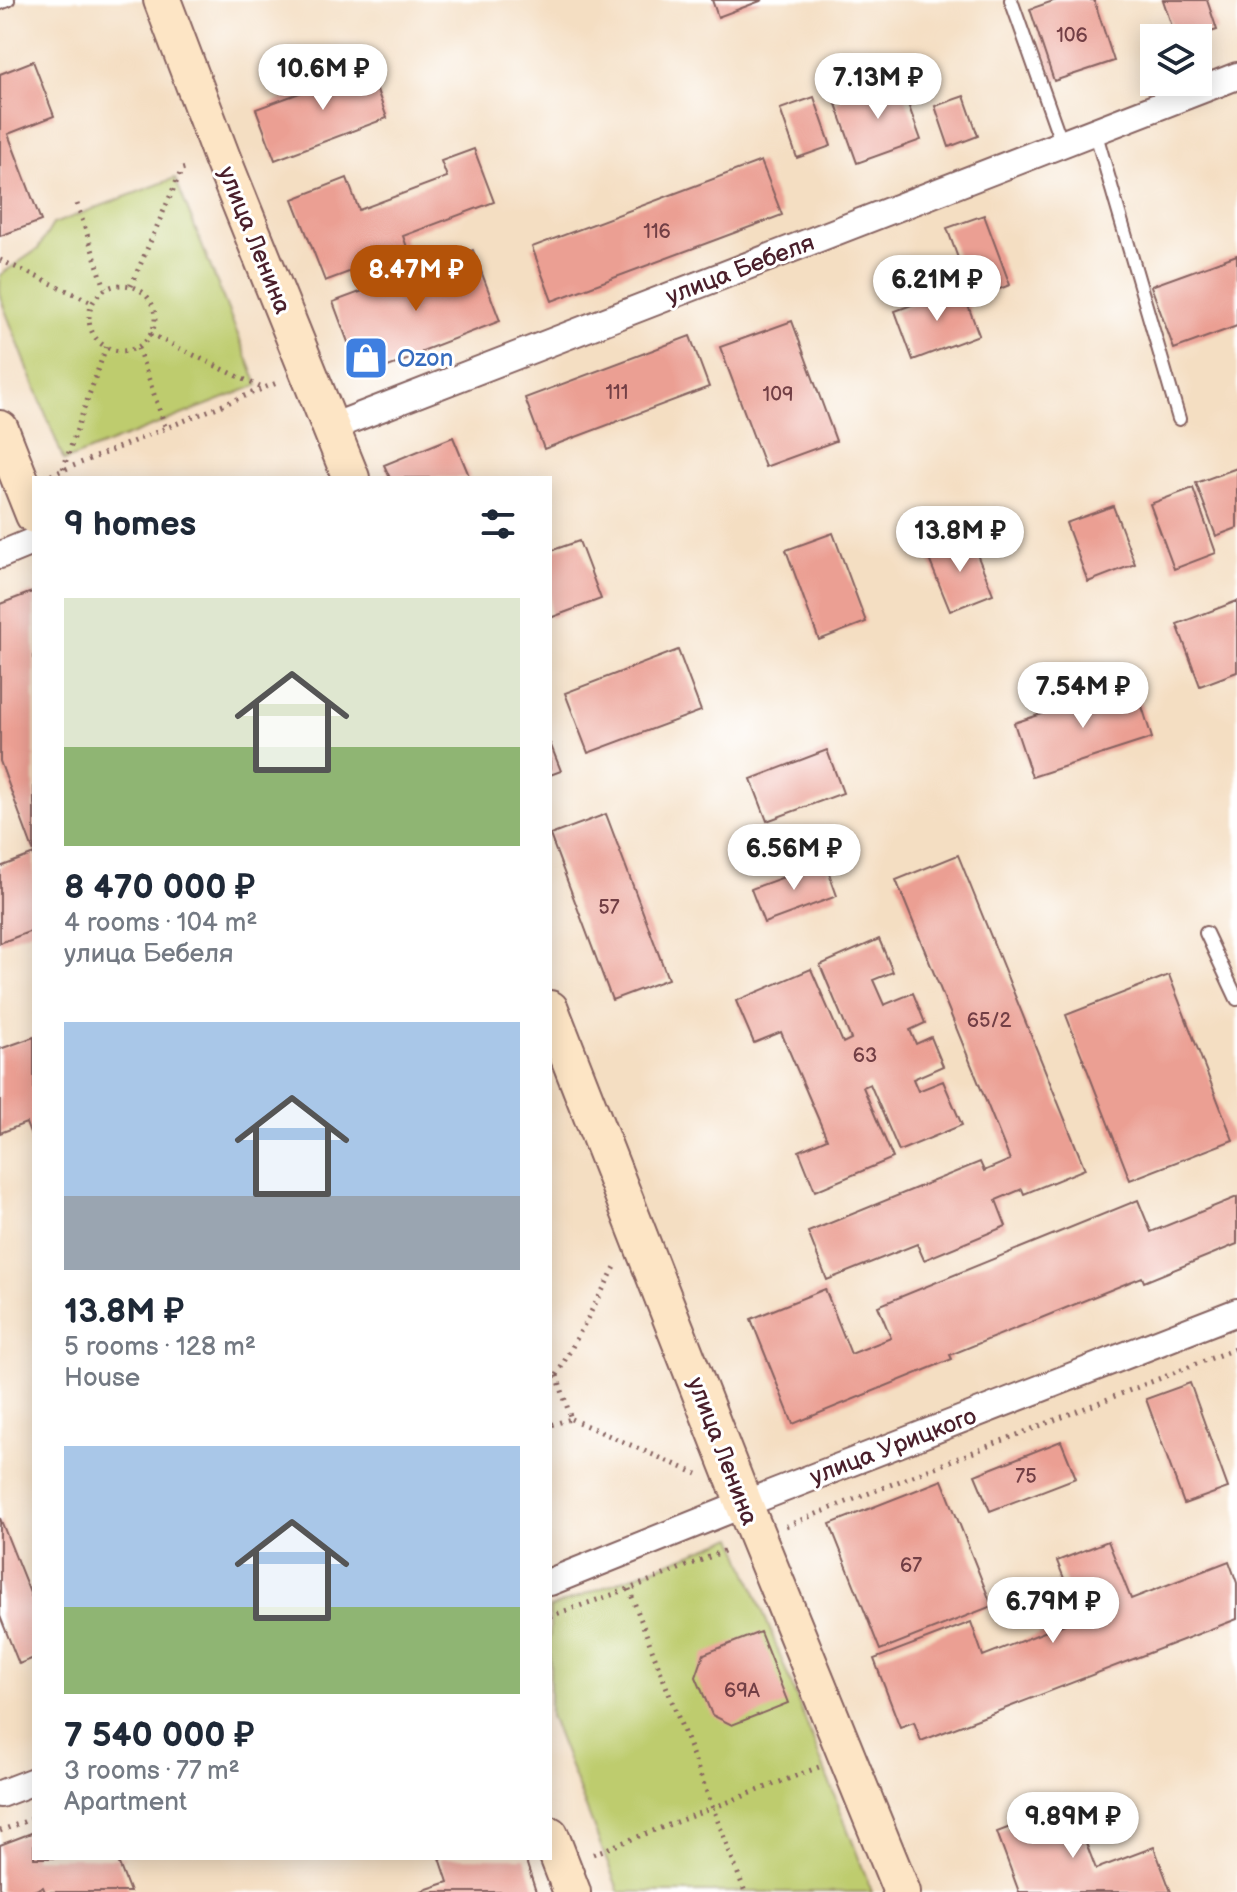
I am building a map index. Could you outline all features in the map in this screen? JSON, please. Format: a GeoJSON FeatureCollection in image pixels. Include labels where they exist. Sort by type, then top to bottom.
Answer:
{"type":"FeatureCollection","features":[{"type":"Feature","properties":{"kind":"street","name":"улица Ленина"},"geometry":{"type":"LineString","coordinates":[[162,0],[350,476]]}},
{"type":"Feature","properties":{"kind":"street","name":"улица Бебеля"},"geometry":{"type":"LineString","coordinates":[[332,427],[1237,76]]}},
{"type":"Feature","properties":{"kind":"street"},"geometry":{"type":"LineString","coordinates":[[0,429],[32,510]]}},
{"type":"Feature","properties":{"kind":"street"},"geometry":{"type":"LineString","coordinates":[[0,555],[32,542]]}},
{"type":"Feature","properties":{"kind":"street","name":"улица Ленина"},"geometry":{"type":"LineString","coordinates":[[552,1016],[636,1229],[730,1509],[757,1538],[902,1892]]}},
{"type":"Feature","properties":{"kind":"street","name":"улица Урицкого"},"geometry":{"type":"LineString","coordinates":[[552,1581],[1237,1312]]}},
{"type":"Feature","properties":{"kind":"street"},"geometry":{"type":"LineString","coordinates":[[0,1794],[32,1782]]}},
{"type":"Feature","properties":{"kind":"lane"},"geometry":{"type":"LineString","coordinates":[[0,3],[8,0]]}},
{"type":"Feature","properties":{"kind":"lane"},"geometry":{"type":"LineString","coordinates":[[1011,0],[1062,144]]}},
{"type":"Feature","properties":{"kind":"lane"},"geometry":{"type":"LineString","coordinates":[[1095,131],[1179,419]]}},
{"type":"Feature","properties":{"kind":"lane"},"geometry":{"type":"LineString","coordinates":[[1206,933],[1237,999]]}},
{"type":"Feature","properties":{"kind":"path"},"geometry":{"type":"LineString","coordinates":[[131,286],[182,169],[222,158]]}},
{"type":"Feature","properties":{"kind":"path"},"geometry":{"type":"LineString","coordinates":[[77,204],[105,288]]}},
{"type":"Feature","properties":{"kind":"path"},"geometry":{"type":"LineString","coordinates":[[0,260],[92,302]]}},
{"type":"Feature","properties":{"kind":"path"},"geometry":{"type":"LineString","coordinates":[[131,286],[143,292],[151,302],[155,314],[154,328],[138,348],[112,350],[100,344],[92,334],[88,321],[89,308],[105,288],[131,286]]}},
{"type":"Feature","properties":{"kind":"path"},"geometry":{"type":"LineString","coordinates":[[150,334],[264,389]]}},
{"type":"Feature","properties":{"kind":"path"},"geometry":{"type":"LineString","coordinates":[[63,470],[106,347]]}},
{"type":"Feature","properties":{"kind":"path"},"geometry":{"type":"LineString","coordinates":[[138,348],[166,429]]}},
{"type":"Feature","properties":{"kind":"path"},"geometry":{"type":"LineString","coordinates":[[48,476],[308,370]]}},
{"type":"Feature","properties":{"kind":"path"},"geometry":{"type":"LineString","coordinates":[[571,1419],[553,1376],[636,1229]]}},
{"type":"Feature","properties":{"kind":"path"},"geometry":{"type":"LineString","coordinates":[[757,1538],[1237,1348]]}},
{"type":"Feature","properties":{"kind":"path"},"geometry":{"type":"LineString","coordinates":[[552,1424],[571,1419],[697,1475],[730,1509],[732,1547],[629,1589],[552,1615]]}},
{"type":"Feature","properties":{"kind":"path"},"geometry":{"type":"LineString","coordinates":[[629,1589],[745,1892]]}},
{"type":"Feature","properties":{"kind":"path"},"geometry":{"type":"LineString","coordinates":[[561,1864],[847,1756]]}},
{"type":"Feature","properties":{"kind":"path"},"geometry":{"type":"LineString","coordinates":[[0,1831],[32,1819]]}},
{"type":"Feature","properties":{"kind":"green space"},"geometry":{"type":"Polygon","coordinates":[[[175,178],[258,385],[64,461],[0,297],[0,275],[38,249],[53,224],[175,178]]]}},
{"type":"Feature","properties":{"kind":"green space"},"geometry":{"type":"Polygon","coordinates":[[[734,1537],[872,1892],[619,1892],[552,1721],[552,1607],[734,1537]]]}},
{"type":"Feature","properties":{"kind":"building"},"geometry":{"type":"Polygon","coordinates":[[[712,0],[763,0],[718,17],[712,0]]]}},
{"type":"Feature","properties":{"kind":"building"},"geometry":{"type":"Polygon","coordinates":[[[1056,0],[1094,0],[1114,61],[1054,81],[1030,9],[1056,0]]]}},
{"type":"Feature","properties":{"kind":"building"},"geometry":{"type":"Polygon","coordinates":[[[1163,0],[1207,0],[1217,30],[1212,32],[1212,24],[1171,24],[1163,0]]]}},
{"type":"Feature","properties":{"kind":"building"},"geometry":{"type":"Polygon","coordinates":[[[33,61],[54,116],[8,134],[41,221],[0,236],[0,74],[33,61]]]}},
{"type":"Feature","properties":{"kind":"building"},"geometry":{"type":"Polygon","coordinates":[[[367,62],[387,118],[275,160],[256,109],[327,83],[325,78],[367,62]]]}},
{"type":"Feature","properties":{"kind":"building"},"geometry":{"type":"Polygon","coordinates":[[[899,79],[921,140],[857,163],[835,101],[899,79]]]}},
{"type":"Feature","properties":{"kind":"building"},"geometry":{"type":"Polygon","coordinates":[[[964,96],[978,136],[949,147],[935,106],[964,96]]]}},
{"type":"Feature","properties":{"kind":"building"},"geometry":{"type":"Polygon","coordinates":[[[814,97],[831,146],[797,158],[780,109],[814,97]]]}},
{"type":"Feature","properties":{"kind":"building"},"geometry":{"type":"Polygon","coordinates":[[[474,149],[494,202],[403,236],[408,250],[325,281],[293,199],[347,178],[359,210],[447,177],[441,161],[474,149]]]}},
{"type":"Feature","properties":{"kind":"building"},"geometry":{"type":"Polygon","coordinates":[[[761,161],[782,215],[552,301],[532,247],[761,161]]]}},
{"type":"Feature","properties":{"kind":"building"},"geometry":{"type":"Polygon","coordinates":[[[984,215],[1010,285],[973,299],[947,228],[984,215]]]}},
{"type":"Feature","properties":{"kind":"building"},"geometry":{"type":"Polygon","coordinates":[[[473,250],[500,321],[361,377],[333,302],[473,250]]]}},
{"type":"Feature","properties":{"kind":"building"},"geometry":{"type":"Polygon","coordinates":[[[1237,255],[1237,326],[1174,349],[1151,286],[1237,255]]]}},
{"type":"Feature","properties":{"kind":"building"},"geometry":{"type":"Polygon","coordinates":[[[961,287],[979,335],[913,360],[895,311],[961,287]]]}},
{"type":"Feature","properties":{"kind":"building"},"geometry":{"type":"Polygon","coordinates":[[[792,321],[836,441],[765,467],[720,347],[792,321]]]}},
{"type":"Feature","properties":{"kind":"building"},"geometry":{"type":"Polygon","coordinates":[[[690,336],[709,387],[544,449],[525,398],[690,336]]]}},
{"type":"Feature","properties":{"kind":"building"},"geometry":{"type":"Polygon","coordinates":[[[453,437],[469,476],[389,476],[384,465],[453,437]]]}},
{"type":"Feature","properties":{"kind":"building"},"geometry":{"type":"Polygon","coordinates":[[[1237,468],[1237,528],[1216,536],[1196,483],[1237,468]]]}},
{"type":"Feature","properties":{"kind":"building"},"geometry":{"type":"Polygon","coordinates":[[[1193,488],[1216,553],[1174,569],[1150,504],[1193,488]]]}},
{"type":"Feature","properties":{"kind":"building"},"geometry":{"type":"Polygon","coordinates":[[[1113,506],[1135,564],[1088,582],[1066,523],[1113,506]]]}},
{"type":"Feature","properties":{"kind":"building"},"geometry":{"type":"Polygon","coordinates":[[[833,533],[866,622],[819,640],[786,550],[833,533]]]}},
{"type":"Feature","properties":{"kind":"building"},"geometry":{"type":"Polygon","coordinates":[[[970,537],[993,594],[950,611],[927,554],[970,537]]]}},
{"type":"Feature","properties":{"kind":"building"},"geometry":{"type":"Polygon","coordinates":[[[579,541],[601,599],[552,617],[552,550],[579,541]]]}},
{"type":"Feature","properties":{"kind":"building"},"geometry":{"type":"Polygon","coordinates":[[[32,592],[32,848],[0,761],[0,604],[32,592]]]}},
{"type":"Feature","properties":{"kind":"building"},"geometry":{"type":"Polygon","coordinates":[[[1237,601],[1237,672],[1200,686],[1177,624],[1237,601]]]}},
{"type":"Feature","properties":{"kind":"building"},"geometry":{"type":"Polygon","coordinates":[[[678,650],[701,711],[588,753],[565,693],[678,650]]]}},
{"type":"Feature","properties":{"kind":"building"},"geometry":{"type":"Polygon","coordinates":[[[1135,684],[1152,738],[1032,777],[1014,723],[1135,684]]]}},
{"type":"Feature","properties":{"kind":"building"},"geometry":{"type":"Polygon","coordinates":[[[552,748],[561,771],[552,774],[552,748]]]}},
{"type":"Feature","properties":{"kind":"building"},"geometry":{"type":"Polygon","coordinates":[[[827,750],[843,793],[767,821],[751,779],[827,750]]]}},
{"type":"Feature","properties":{"kind":"building"},"geometry":{"type":"Polygon","coordinates":[[[606,814],[668,979],[612,1000],[552,834],[606,814]]]}},
{"type":"Feature","properties":{"kind":"building"},"geometry":{"type":"Polygon","coordinates":[[[32,855],[32,931],[0,943],[0,867],[32,855]]]}},
{"type":"Feature","properties":{"kind":"building"},"geometry":{"type":"Polygon","coordinates":[[[958,855],[1085,1169],[1024,1194],[1022,1189],[996,1200],[1006,1226],[924,1260],[917,1244],[827,1280],[808,1232],[980,1162],[984,1171],[1010,1160],[896,880],[958,855]]]}},
{"type":"Feature","properties":{"kind":"building"},"geometry":{"type":"Polygon","coordinates":[[[825,862],[837,896],[764,923],[751,889],[825,862]]]}},
{"type":"Feature","properties":{"kind":"building"},"geometry":{"type":"Polygon","coordinates":[[[879,939],[893,972],[873,980],[884,1005],[913,993],[925,1023],[910,1030],[916,1044],[931,1037],[943,1066],[913,1079],[918,1091],[943,1081],[962,1125],[899,1151],[870,1084],[863,1087],[893,1158],[815,1191],[799,1151],[827,1139],[781,1032],[754,1043],[736,1001],[811,969],[843,1043],[851,1039],[820,965],[879,939]]]}},
{"type":"Feature","properties":{"kind":"building"},"geometry":{"type":"Polygon","coordinates":[[[1169,975],[1233,1140],[1130,1180],[1066,1015],[1169,975]]]}},
{"type":"Feature","properties":{"kind":"building"},"geometry":{"type":"Polygon","coordinates":[[[32,1038],[32,1139],[26,1123],[0,1133],[0,1049],[32,1038]]]}},
{"type":"Feature","properties":{"kind":"building"},"geometry":{"type":"Polygon","coordinates":[[[1237,1197],[1237,1244],[1144,1282],[1142,1277],[950,1355],[952,1359],[793,1424],[751,1319],[825,1289],[851,1354],[891,1338],[878,1306],[1138,1200],[1151,1232],[1237,1197]]]}},
{"type":"Feature","properties":{"kind":"building"},"geometry":{"type":"Polygon","coordinates":[[[1190,1383],[1228,1488],[1184,1504],[1146,1399],[1190,1383]]]}},
{"type":"Feature","properties":{"kind":"building"},"geometry":{"type":"Polygon","coordinates":[[[1061,1441],[1076,1478],[990,1511],[975,1475],[1061,1441]]]}},
{"type":"Feature","properties":{"kind":"building"},"geometry":{"type":"Polygon","coordinates":[[[942,1480],[992,1606],[880,1650],[830,1524],[942,1480]]]}},
{"type":"Feature","properties":{"kind":"building"},"geometry":{"type":"Polygon","coordinates":[[[0,1518],[32,1598],[32,1659],[19,1664],[0,1616],[0,1518]]]}},
{"type":"Feature","properties":{"kind":"building"},"geometry":{"type":"Polygon","coordinates":[[[1108,1541],[1131,1599],[1229,1561],[1237,1583],[1237,1619],[921,1741],[914,1722],[900,1727],[874,1659],[971,1622],[983,1656],[1080,1618],[1057,1561],[1108,1541]]]}},
{"type":"Feature","properties":{"kind":"building"},"geometry":{"type":"Polygon","coordinates":[[[760,1632],[788,1703],[732,1725],[712,1715],[696,1677],[704,1654],[760,1632]]]}},
{"type":"Feature","properties":{"kind":"building"},"geometry":{"type":"Polygon","coordinates":[[[1071,1804],[1096,1869],[1154,1847],[1171,1892],[1019,1892],[997,1832],[1071,1804]]]}},
{"type":"Feature","properties":{"kind":"building"},"geometry":{"type":"Polygon","coordinates":[[[32,1833],[32,1860],[120,1860],[118,1861],[130,1892],[45,1892],[43,1887],[31,1892],[2,1892],[0,1845],[32,1833]]]}},
{"type":"Feature","properties":{"kind":"building"},"geometry":{"type":"Polygon","coordinates":[[[441,1860],[526,1860],[536,1892],[418,1892],[448,1882],[441,1860]]]}},
{"type":"Feature","properties":{"kind":"place","name":"Ozon"},"geometry":{"type":"Point","coordinates":[366,358]}}]}
